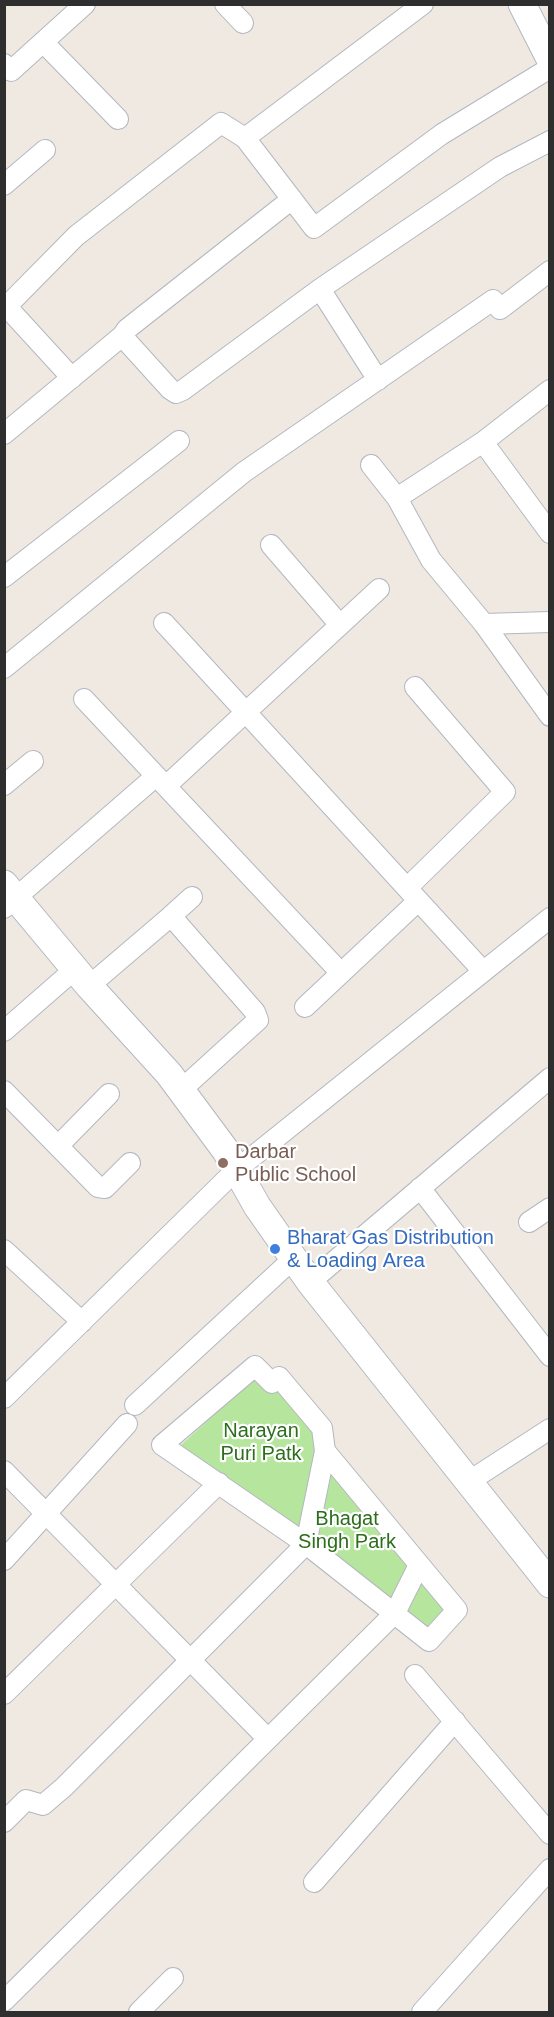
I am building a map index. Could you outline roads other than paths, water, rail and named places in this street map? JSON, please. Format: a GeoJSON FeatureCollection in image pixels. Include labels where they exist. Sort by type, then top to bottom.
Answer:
{"type":"FeatureCollection","features":[{"type":"Feature","properties":{"kind":"street"},"geometry":{"type":"LineString","coordinates":[[4,64],[11,71],[85,4]]}},
{"type":"Feature","properties":{"kind":"street"},"geometry":{"type":"LineString","coordinates":[[225,4],[243,23]]}},
{"type":"Feature","properties":{"kind":"street"},"geometry":{"type":"LineString","coordinates":[[244,138],[423,4]]}},
{"type":"Feature","properties":{"kind":"street"},"geometry":{"type":"LineString","coordinates":[[522,4],[549,59]]}},
{"type":"Feature","properties":{"kind":"street"},"geometry":{"type":"LineString","coordinates":[[43,42],[118,119]]}},
{"type":"Feature","properties":{"kind":"street"},"geometry":{"type":"LineString","coordinates":[[72,378],[6,308],[76,236],[221,123],[244,138],[314,228],[442,134],[549,68]]}},
{"type":"Feature","properties":{"kind":"street"},"geometry":{"type":"LineString","coordinates":[[122,336],[176,393],[320,289],[500,167],[549,141]]}},
{"type":"Feature","properties":{"kind":"street"},"geometry":{"type":"LineString","coordinates":[[4,185],[45,150]]}},
{"type":"Feature","properties":{"kind":"street"},"geometry":{"type":"LineString","coordinates":[[4,434],[122,336],[127,329],[292,200]]}},
{"type":"Feature","properties":{"kind":"street"},"geometry":{"type":"LineString","coordinates":[[4,668],[244,472],[493,300],[500,309],[549,271]]}},
{"type":"Feature","properties":{"kind":"street"},"geometry":{"type":"LineString","coordinates":[[320,289],[378,380]]}},
{"type":"Feature","properties":{"kind":"street"},"geometry":{"type":"LineString","coordinates":[[397,498],[483,442],[549,390]]}},
{"type":"Feature","properties":{"kind":"street"},"geometry":{"type":"LineString","coordinates":[[4,577],[179,441]]}},
{"type":"Feature","properties":{"kind":"street"},"geometry":{"type":"LineString","coordinates":[[483,442],[547,523]]}},
{"type":"Feature","properties":{"kind":"street"},"geometry":{"type":"LineString","coordinates":[[371,465],[397,498],[431,560],[484,624],[549,716]]}},
{"type":"Feature","properties":{"kind":"street"},"geometry":{"type":"LineString","coordinates":[[270,545],[340,625]]}},
{"type":"Feature","properties":{"kind":"street"},"geometry":{"type":"LineString","coordinates":[[379,589],[246,712],[161,781],[8,897],[181,1090],[226,1150],[257,1206],[310,1282],[549,1584]]}},
{"type":"Feature","properties":{"kind":"street"},"geometry":{"type":"LineString","coordinates":[[484,624],[549,622]]}},
{"type":"Feature","properties":{"kind":"street"},"geometry":{"type":"LineString","coordinates":[[164,623],[482,970]]}},
{"type":"Feature","properties":{"kind":"street"},"geometry":{"type":"LineString","coordinates":[[305,1006],[412,895],[505,792],[415,687]]}},
{"type":"Feature","properties":{"kind":"street"},"geometry":{"type":"LineString","coordinates":[[84,699],[340,972]]}},
{"type":"Feature","properties":{"kind":"street"},"geometry":{"type":"LineString","coordinates":[[4,785],[33,761]]}},
{"type":"Feature","properties":{"kind":"street"},"geometry":{"type":"LineString","coordinates":[[4,1031],[171,916],[192,897]]}},
{"type":"Feature","properties":{"kind":"street"},"geometry":{"type":"LineString","coordinates":[[171,916],[255,1012],[258,1020],[181,1090]]}},
{"type":"Feature","properties":{"kind":"street"},"geometry":{"type":"LineString","coordinates":[[4,1398],[236,1170],[549,918]]}},
{"type":"Feature","properties":{"kind":"street"},"geometry":{"type":"LineString","coordinates":[[310,1282],[420,1188],[547,1086]]}},
{"type":"Feature","properties":{"kind":"street"},"geometry":{"type":"LineString","coordinates":[[4,1091],[102,1188],[130,1162]]}},
{"type":"Feature","properties":{"kind":"street"},"geometry":{"type":"LineString","coordinates":[[58,1146],[109,1094]]}},
{"type":"Feature","properties":{"kind":"street"},"geometry":{"type":"LineString","coordinates":[[420,1188],[549,1356]]}},
{"type":"Feature","properties":{"kind":"street"},"geometry":{"type":"LineString","coordinates":[[529,1222],[549,1208]]}},
{"type":"Feature","properties":{"kind":"street"},"geometry":{"type":"LineString","coordinates":[[6,1253],[82,1322]]}},
{"type":"Feature","properties":{"kind":"street"},"geometry":{"type":"LineString","coordinates":[[135,1405],[294,1258]]}},
{"type":"Feature","properties":{"kind":"street"},"geometry":{"type":"LineString","coordinates":[[4,1822],[26,1800],[43,1805],[64,1787],[306,1544],[325,1451],[322,1428],[279,1377],[272,1383],[255,1366],[162,1445],[306,1544],[429,1641],[456,1610],[325,1451]]}},
{"type":"Feature","properties":{"kind":"street"},"geometry":{"type":"LineString","coordinates":[[4,1560],[127,1424]]}},
{"type":"Feature","properties":{"kind":"street"},"geometry":{"type":"LineString","coordinates":[[468,1482],[549,1428]]}},
{"type":"Feature","properties":{"kind":"street"},"geometry":{"type":"LineString","coordinates":[[4,1472],[268,1739]]}},
{"type":"Feature","properties":{"kind":"street"},"geometry":{"type":"LineString","coordinates":[[4,1694],[117,1587],[219,1483]]}},
{"type":"Feature","properties":{"kind":"street"},"geometry":{"type":"LineString","coordinates":[[4,2001],[395,1613],[418,1565]]}},
{"type":"Feature","properties":{"kind":"street"},"geometry":{"type":"LineString","coordinates":[[416,1675],[549,1834]]}},
{"type":"Feature","properties":{"kind":"street"},"geometry":{"type":"LineString","coordinates":[[314,1882],[455,1721]]}},
{"type":"Feature","properties":{"kind":"street"},"geometry":{"type":"LineString","coordinates":[[422,2013],[549,1869]]}},
{"type":"Feature","properties":{"kind":"street"},"geometry":{"type":"LineString","coordinates":[[139,2013],[173,1978]]}},
{"type":"Feature","properties":{"kind":"place","name":"Darbar Public School"},"geometry":{"type":"Point","coordinates":[223,1163]}},
{"type":"Feature","properties":{"kind":"place","name":"Bharat Gas Distribution & Loading Area"},"geometry":{"type":"Point","coordinates":[275,1249]}},
{"type":"Feature","properties":{"kind":"park label","name":"Narayan Puri Patk"},"geometry":{"type":"Point","coordinates":[261,1442]}},
{"type":"Feature","properties":{"kind":"park label","name":"Bhagat Singh Park"},"geometry":{"type":"Point","coordinates":[347,1530]}}]}
